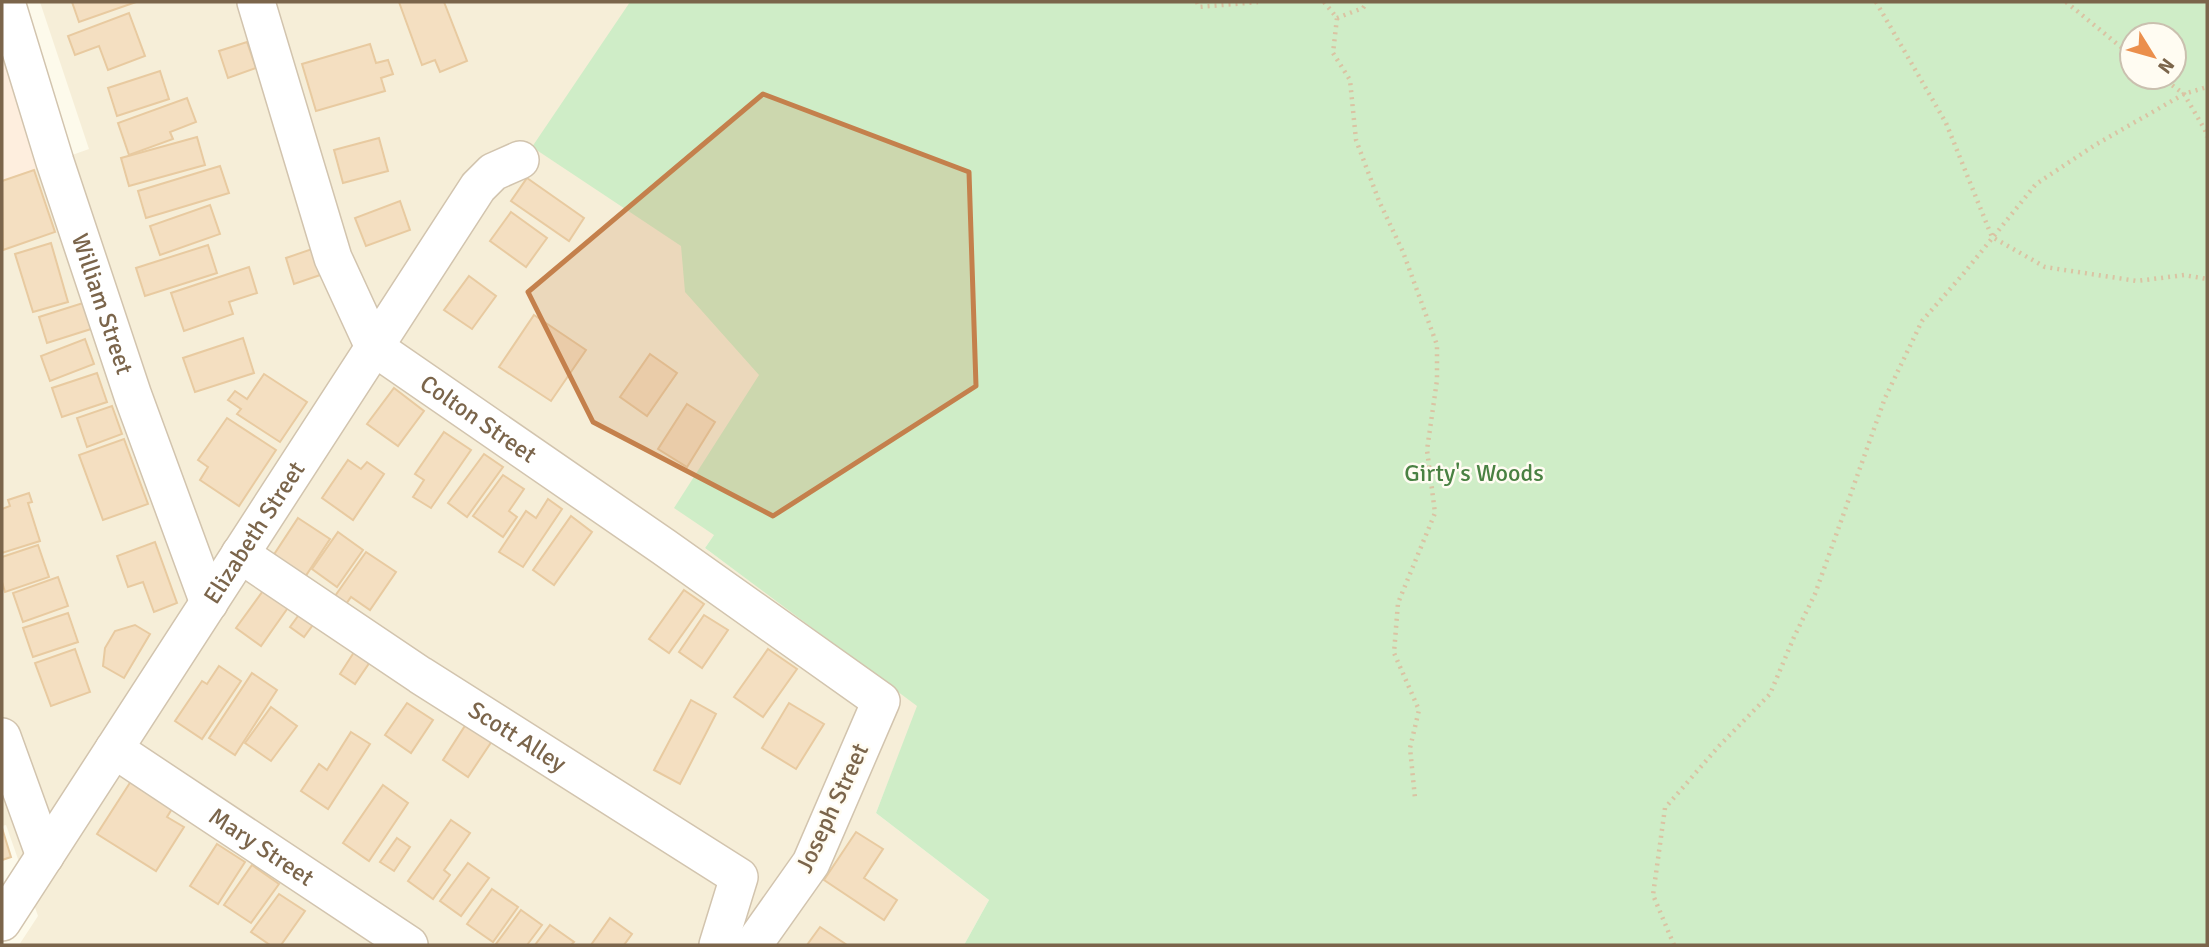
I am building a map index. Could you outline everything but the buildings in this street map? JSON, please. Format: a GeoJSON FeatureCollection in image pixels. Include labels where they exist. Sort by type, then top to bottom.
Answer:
{"type":"FeatureCollection","features":[{"type":"Feature","properties":{"kind":"street","name":"William Street"},"geometry":{"type":"LineString","coordinates":[[6,2],[55,162],[129,383],[209,603]]}},
{"type":"Feature","properties":{"kind":"street"},"geometry":{"type":"LineString","coordinates":[[256,2],[333,258],[374,346]]}},
{"type":"Feature","properties":{"kind":"street","name":"Elizabeth Street"},"geometry":{"type":"LineString","coordinates":[[2,922],[478,187],[493,172],[520,160]]}},
{"type":"Feature","properties":{"kind":"street","name":"Colton Street"},"geometry":{"type":"LineString","coordinates":[[374,346],[881,701]]}},
{"type":"Feature","properties":{"kind":"street","name":"Scott Alley"},"geometry":{"type":"LineString","coordinates":[[240,554],[420,676],[739,877],[718,945]]}},
{"type":"Feature","properties":{"kind":"street","name":"Joseph Street"},"geometry":{"type":"LineString","coordinates":[[753,945],[811,863],[881,701]]}},
{"type":"Feature","properties":{"kind":"street"},"geometry":{"type":"LineString","coordinates":[[2,737],[45,856]]}},
{"type":"Feature","properties":{"kind":"street","name":"Mary Street"},"geometry":{"type":"LineString","coordinates":[[114,750],[409,945]]}},
{"type":"Feature","properties":{"kind":"street"},"geometry":{"type":"LineString","coordinates":[[2,938],[13,945]]}},
{"type":"Feature","properties":{"kind":"path"},"geometry":{"type":"LineString","coordinates":[[1197,2],[1199,8],[1258,2]]}},
{"type":"Feature","properties":{"kind":"path"},"geometry":{"type":"LineString","coordinates":[[1324,2],[1338,18],[1333,53],[1350,80],[1356,140],[1404,252],[1437,345],[1437,380],[1427,450],[1435,513],[1398,603],[1394,653],[1419,710],[1410,748],[1415,798]]}},
{"type":"Feature","properties":{"kind":"path"},"geometry":{"type":"LineString","coordinates":[[1338,18],[1363,8],[1367,2]]}},
{"type":"Feature","properties":{"kind":"path"},"geometry":{"type":"LineString","coordinates":[[1876,2],[1946,123],[1992,237],[2045,267],[2137,281],[2184,275],[2207,279]]}},
{"type":"Feature","properties":{"kind":"path"},"geometry":{"type":"LineString","coordinates":[[2066,2],[2118,45]]}},
{"type":"Feature","properties":{"kind":"path"},"geometry":{"type":"LineString","coordinates":[[1674,945],[1653,895],[1665,808],[1719,746],[1770,694],[1815,594],[1885,398],[1922,321],[2036,184],[2095,145],[2184,94],[2207,87]]}},
{"type":"Feature","properties":{"kind":"path"},"geometry":{"type":"LineString","coordinates":[[2180,91],[2207,137]]}},
{"type":"Feature","properties":{"kind":"highlighted area"},"geometry":{"type":"Polygon","coordinates":[[[763,94],[969,172],[976,386],[773,516],[593,422],[528,292],[763,94]]]}},
{"type":"Feature","properties":{"kind":"shaded area"},"geometry":{"type":"Polygon","coordinates":[[[40,2],[686,2],[794,422],[705,548],[918,706],[876,813],[989,900],[964,945],[19,945],[38,916],[6,825],[2,826],[2,180],[89,149],[40,2]]]}},
{"type":"Feature","properties":{"kind":"shaded area"},"geometry":{"type":"Polygon","coordinates":[[[2,52],[39,168],[2,180],[2,52]]]}},
{"type":"Feature","properties":{"kind":"green space","name":"Girty's Woods"},"geometry":{"type":"Polygon","coordinates":[[[630,2],[2207,2],[2207,945],[964,945],[989,900],[876,813],[917,706],[705,548],[714,535],[674,508],[759,375],[685,292],[681,246],[532,147],[630,2]]]}}]}
